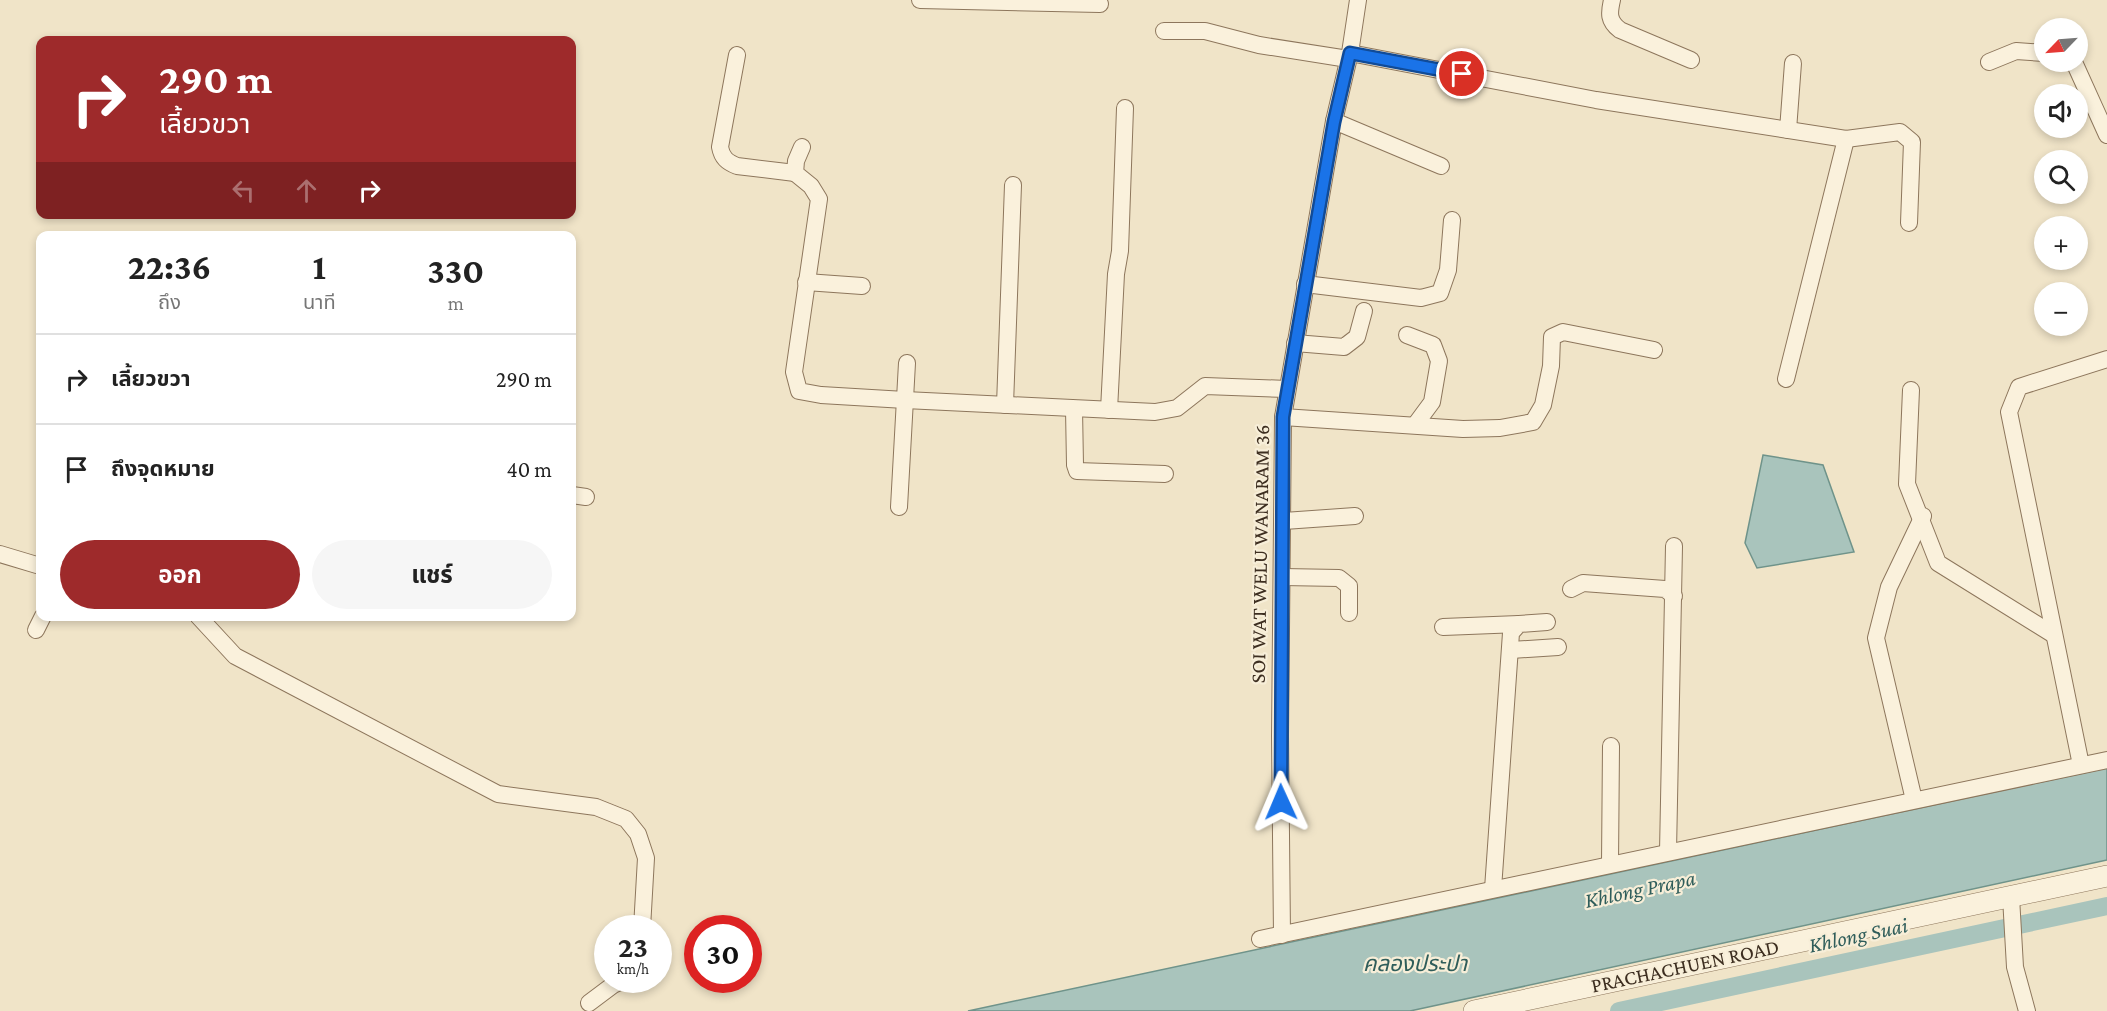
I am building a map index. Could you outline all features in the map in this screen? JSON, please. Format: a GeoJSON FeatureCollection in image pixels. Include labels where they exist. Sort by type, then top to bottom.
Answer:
{"type":"FeatureCollection","features":[{"type":"Feature","properties":{"kind":"street"},"geometry":{"type":"LineString","coordinates":[[920,0],[1100,4]]}},
{"type":"Feature","properties":{"kind":"street","name":"SOI WAT WELU WANARAM 36"},"geometry":{"type":"LineString","coordinates":[[1282,935],[1280,736],[1284,521],[1283,417],[1334,122],[1349,56],[1358,0]]}},
{"type":"Feature","properties":{"kind":"street"},"geometry":{"type":"LineString","coordinates":[[1612,0],[1609,14],[1614,25],[1620,30],[1691,60]]}},
{"type":"Feature","properties":{"kind":"street"},"geometry":{"type":"LineString","coordinates":[[1164,32],[1205,31],[1259,45],[1349,56],[1596,100],[1846,139],[1900,132],[1912,142],[1909,223]]}},
{"type":"Feature","properties":{"kind":"street"},"geometry":{"type":"LineString","coordinates":[[1989,62],[2016,51],[2034,52]]}},
{"type":"Feature","properties":{"kind":"street"},"geometry":{"type":"LineString","coordinates":[[737,56],[720,147],[722,154],[725,159],[737,166],[795,173],[811,186],[819,199],[794,372],[799,391],[821,395],[905,400],[1155,412],[1177,408],[1205,386],[1287,389]]}},
{"type":"Feature","properties":{"kind":"street"},"geometry":{"type":"LineString","coordinates":[[1788,130],[1793,63]]}},
{"type":"Feature","properties":{"kind":"street"},"geometry":{"type":"LineString","coordinates":[[2079,72],[2107,135]]}},
{"type":"Feature","properties":{"kind":"street"},"geometry":{"type":"LineString","coordinates":[[1109,410],[1116,274],[1120,251],[1125,108]]}},
{"type":"Feature","properties":{"kind":"street"},"geometry":{"type":"LineString","coordinates":[[1334,122],[1441,166]]}},
{"type":"Feature","properties":{"kind":"street"},"geometry":{"type":"LineString","coordinates":[[1786,379],[1846,139]]}},
{"type":"Feature","properties":{"kind":"street"},"geometry":{"type":"LineString","coordinates":[[795,173],[796,161],[802,147]]}},
{"type":"Feature","properties":{"kind":"street"},"geometry":{"type":"LineString","coordinates":[[1005,405],[1013,185]]}},
{"type":"Feature","properties":{"kind":"street"},"geometry":{"type":"LineString","coordinates":[[1305,284],[1421,298],[1440,293],[1448,270],[1452,220]]}},
{"type":"Feature","properties":{"kind":"street"},"geometry":{"type":"LineString","coordinates":[[806,282],[862,286]]}},
{"type":"Feature","properties":{"kind":"street"},"geometry":{"type":"LineString","coordinates":[[1295,343],[1344,347],[1357,337],[1364,311]]}},
{"type":"Feature","properties":{"kind":"street"},"geometry":{"type":"LineString","coordinates":[[1283,417],[1463,429],[1500,428],[1533,422],[1543,405],[1551,366],[1552,338],[1563,332],[1654,350]]}},
{"type":"Feature","properties":{"kind":"street"},"geometry":{"type":"LineString","coordinates":[[1407,335],[1433,345],[1438,361],[1432,402],[1415,425]]}},
{"type":"Feature","properties":{"kind":"street"},"geometry":{"type":"LineString","coordinates":[[2080,765],[2009,412],[2019,387],[2107,359]]}},
{"type":"Feature","properties":{"kind":"street"},"geometry":{"type":"LineString","coordinates":[[899,507],[907,363]]}},
{"type":"Feature","properties":{"kind":"street"},"geometry":{"type":"LineString","coordinates":[[1911,390],[1907,484],[1938,563],[2054,635]]}},
{"type":"Feature","properties":{"kind":"street"},"geometry":{"type":"LineString","coordinates":[[1074,409],[1077,471],[1166,474]]}},
{"type":"Feature","properties":{"kind":"street"},"geometry":{"type":"LineString","coordinates":[[1284,521],[1355,516]]}},
{"type":"Feature","properties":{"kind":"street"},"geometry":{"type":"LineString","coordinates":[[1914,800],[1876,638],[1889,587],[1922,518]]}},
{"type":"Feature","properties":{"kind":"street"},"geometry":{"type":"LineString","coordinates":[[1668,852],[1674,546]]}},
{"type":"Feature","properties":{"kind":"street"},"geometry":{"type":"LineString","coordinates":[[0,554],[36,565]]}},
{"type":"Feature","properties":{"kind":"street"},"geometry":{"type":"LineString","coordinates":[[1283,577],[1339,578],[1349,586],[1349,613]]}},
{"type":"Feature","properties":{"kind":"street"},"geometry":{"type":"LineString","coordinates":[[1571,589],[1583,583],[1665,589],[1674,596]]}},
{"type":"Feature","properties":{"kind":"street"},"geometry":{"type":"LineString","coordinates":[[203,621],[235,656],[498,794],[596,807],[626,819],[638,834],[646,858],[643,915]]}},
{"type":"Feature","properties":{"kind":"street"},"geometry":{"type":"LineString","coordinates":[[1443,627],[1547,622]]}},
{"type":"Feature","properties":{"kind":"street"},"geometry":{"type":"LineString","coordinates":[[1493,889],[1511,633],[1519,624]]}},
{"type":"Feature","properties":{"kind":"street"},"geometry":{"type":"LineString","coordinates":[[1511,650],[1558,647]]}},
{"type":"Feature","properties":{"kind":"street"},"geometry":{"type":"LineString","coordinates":[[1610,864],[1611,746]]}},
{"type":"Feature","properties":{"kind":"street"},"geometry":{"type":"LineString","coordinates":[[1260,939],[2107,760]]}},
{"type":"Feature","properties":{"kind":"street","name":"PRACHACHUEN ROAD"},"geometry":{"type":"LineString","coordinates":[[1474,1011],[2107,876]]}},
{"type":"Feature","properties":{"kind":"street"},"geometry":{"type":"LineString","coordinates":[[2011,897],[2015,967],[2027,1011]]}},
{"type":"Feature","properties":{"kind":"street"},"geometry":{"type":"LineString","coordinates":[[589,1003],[602,993]]}},
{"type":"Feature","properties":{"kind":"water"},"geometry":{"type":"Polygon","coordinates":[[[1763,455],[1823,465],[1854,552],[1757,568],[1745,543],[1763,455]]]}},
{"type":"Feature","properties":{"kind":"water","name":"คลองประปา"},"geometry":{"type":"Polygon","coordinates":[[[2107,768],[2107,860],[1410,1011],[968,1011],[2107,768]]]}},
{"type":"Feature","properties":{"kind":"waterway","name":"Khlong Suai"},"geometry":{"type":"LineString","coordinates":[[1619,1011],[2107,906]]}},
{"type":"Feature","properties":{"kind":"route"},"geometry":{"type":"LineString","coordinates":[[1281,802],[1283,417],[1334,122],[1350,53],[1462,74]]}},
{"type":"Feature","properties":{"kind":"water label","name":"Khlong Prapa"},"geometry":{"type":"Point","coordinates":[1640,889]}}]}
